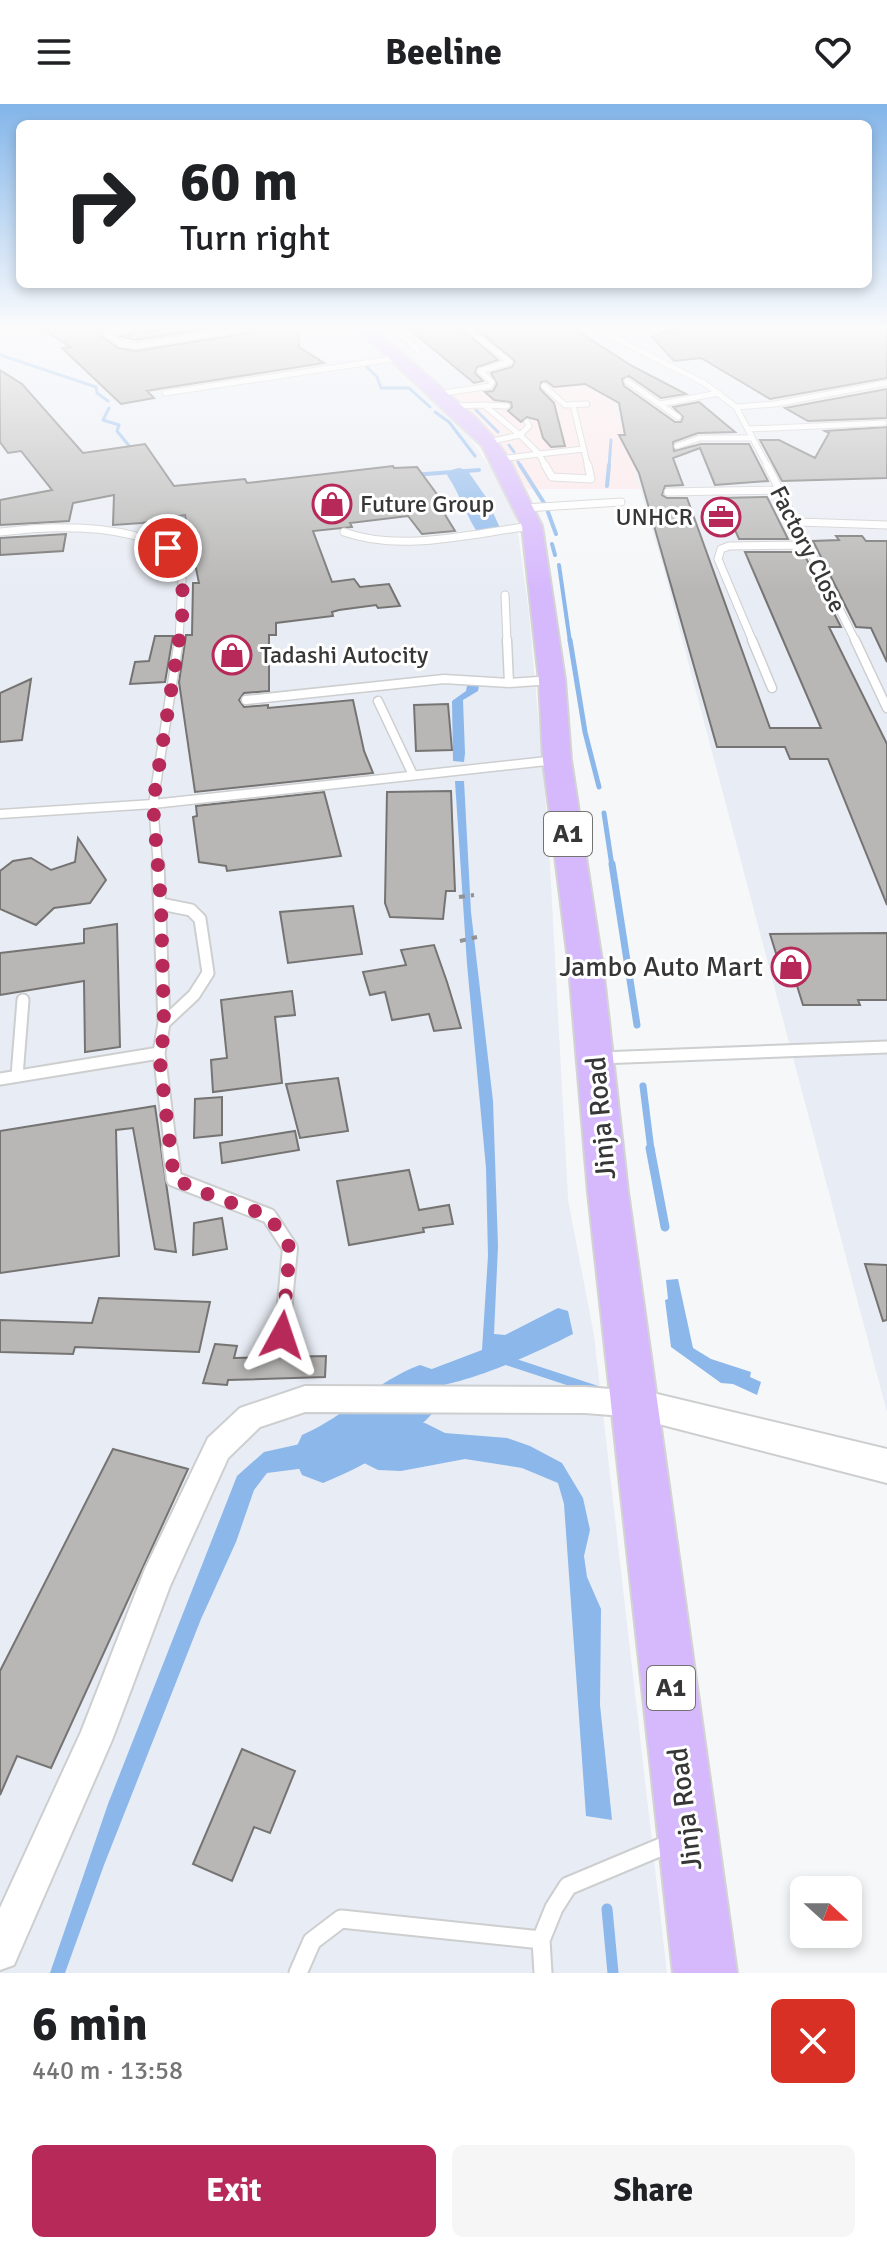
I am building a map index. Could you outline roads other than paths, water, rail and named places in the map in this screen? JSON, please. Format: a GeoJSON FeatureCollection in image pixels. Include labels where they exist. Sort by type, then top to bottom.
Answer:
{"type":"FeatureCollection","features":[{"type":"Feature","properties":{"kind":"highway","name":"Jinja Road"},"geometry":{"type":"LineString","coordinates":[[460,415],[494,450],[529,517],[552,680],[557,760],[596,1058],[608,1192],[705,1973]]}},
{"type":"Feature","properties":{"kind":"street"},"geometry":{"type":"LineString","coordinates":[[0,1951],[95,1740],[156,1580],[218,1448],[250,1417],[305,1399],[374,1402],[585,1400],[636,1404],[887,1466]]}},
{"type":"Feature","properties":{"kind":"lane"},"geometry":{"type":"LineString","coordinates":[[496,415],[539,454],[552,477],[591,479],[569,415]]}},
{"type":"Feature","properties":{"kind":"lane"},"geometry":{"type":"LineString","coordinates":[[575,415],[582,450]]}},
{"type":"Feature","properties":{"kind":"lane","name":"Factory Close"},"geometry":{"type":"LineString","coordinates":[[740,415],[778,490],[798,522],[887,708]]}},
{"type":"Feature","properties":{"kind":"lane"},"geometry":{"type":"LineString","coordinates":[[494,450],[520,435],[529,426],[527,422]]}},
{"type":"Feature","properties":{"kind":"lane"},"geometry":{"type":"LineString","coordinates":[[748,429],[884,423]]}},
{"type":"Feature","properties":{"kind":"lane"},"geometry":{"type":"LineString","coordinates":[[677,446],[700,438],[751,438]]}},
{"type":"Feature","properties":{"kind":"lane"},"geometry":{"type":"LineString","coordinates":[[494,450],[539,454],[582,450]]}},
{"type":"Feature","properties":{"kind":"lane"},"geometry":{"type":"LineString","coordinates":[[668,492],[778,490]]}},
{"type":"Feature","properties":{"kind":"lane"},"geometry":{"type":"LineString","coordinates":[[344,532],[353,537],[379,541],[621,502]]}},
{"type":"Feature","properties":{"kind":"lane"},"geometry":{"type":"LineString","coordinates":[[798,522],[887,525]]}},
{"type":"Feature","properties":{"kind":"lane"},"geometry":{"type":"LineString","coordinates":[[0,532],[56,527],[99,532],[143,539],[176,551],[183,558],[182,622],[153,804],[161,904],[164,1023],[159,1053],[174,1179],[269,1216],[290,1248],[282,1335]]}},
{"type":"Feature","properties":{"kind":"lane"},"geometry":{"type":"LineString","coordinates":[[772,688],[718,559],[721,549],[729,546],[808,545]]}},
{"type":"Feature","properties":{"kind":"lane"},"geometry":{"type":"LineString","coordinates":[[505,595],[509,683]]}},
{"type":"Feature","properties":{"kind":"lane"},"geometry":{"type":"LineString","coordinates":[[246,700],[444,679],[509,683],[552,680]]}},
{"type":"Feature","properties":{"kind":"lane"},"geometry":{"type":"LineString","coordinates":[[378,701],[413,775]]}},
{"type":"Feature","properties":{"kind":"lane"},"geometry":{"type":"LineString","coordinates":[[0,814],[153,804],[557,760]]}},
{"type":"Feature","properties":{"kind":"lane"},"geometry":{"type":"LineString","coordinates":[[161,904],[191,910],[200,919],[208,973],[202,986],[164,1023]]}},
{"type":"Feature","properties":{"kind":"lane"},"geometry":{"type":"LineString","coordinates":[[17,1076],[23,1000]]}},
{"type":"Feature","properties":{"kind":"lane"},"geometry":{"type":"LineString","coordinates":[[596,1058],[887,1047]]}},
{"type":"Feature","properties":{"kind":"lane"},"geometry":{"type":"LineString","coordinates":[[0,1079],[159,1053]]}},
{"type":"Feature","properties":{"kind":"lane"},"geometry":{"type":"LineString","coordinates":[[543,1973],[541,1940],[554,1908],[568,1886],[689,1835]]}},
{"type":"Feature","properties":{"kind":"lane"},"geometry":{"type":"LineString","coordinates":[[298,1973],[301,1956],[319,1931],[341,1919],[541,1940]]}},
{"type":"Feature","properties":{"kind":"water"},"geometry":{"type":"Polygon","coordinates":[[[467,686],[479,686],[478,691],[463,700],[464,762],[453,761],[452,701],[466,691],[467,686]]]}},
{"type":"Feature","properties":{"kind":"water"},"geometry":{"type":"Polygon","coordinates":[[[455,781],[464,781],[471,912],[493,1101],[498,1246],[494,1334],[505,1335],[558,1308],[568,1311],[573,1334],[469,1378],[426,1388],[408,1388],[432,1369],[482,1350],[488,1256],[486,1168],[467,964],[455,781]]]}},
{"type":"Feature","properties":{"kind":"water"},"geometry":{"type":"Polygon","coordinates":[[[678,1279],[693,1348],[711,1359],[751,1372],[750,1377],[761,1382],[757,1395],[733,1384],[721,1383],[671,1347],[665,1300],[668,1299],[666,1280],[678,1279]]]}},
{"type":"Feature","properties":{"kind":"water"},"geometry":{"type":"Polygon","coordinates":[[[425,1423],[445,1433],[507,1438],[530,1446],[562,1463],[583,1498],[590,1530],[584,1556],[587,1577],[601,1609],[600,1705],[612,1820],[586,1816],[564,1504],[558,1483],[522,1468],[465,1459],[401,1471],[378,1470],[360,1461],[267,1473],[254,1490],[236,1542],[201,1619],[65,1973],[50,1973],[108,1804],[237,1476],[264,1452],[345,1434],[362,1425],[425,1423]]]}},
{"type":"Feature","properties":{"kind":"waterway"},"geometry":{"type":"LineString","coordinates":[[105,415],[103,420],[119,425],[117,431],[135,453]]}},
{"type":"Feature","properties":{"kind":"waterway"},"geometry":{"type":"LineString","coordinates":[[440,415],[449,422],[475,456]]}},
{"type":"Feature","properties":{"kind":"waterway"},"geometry":{"type":"LineString","coordinates":[[481,415],[498,432]]}},
{"type":"Feature","properties":{"kind":"waterway"},"geometry":{"type":"LineString","coordinates":[[609,467],[611,440]]}},
{"type":"Feature","properties":{"kind":"waterway"},"geometry":{"type":"LineString","coordinates":[[509,445],[514,452]]}},
{"type":"Feature","properties":{"kind":"waterway"},"geometry":{"type":"LineString","coordinates":[[518,462],[521,467]]}},
{"type":"Feature","properties":{"kind":"waterway"},"geometry":{"type":"LineString","coordinates":[[520,465],[546,506]]}},
{"type":"Feature","properties":{"kind":"waterway"},"geometry":{"type":"LineString","coordinates":[[607,486],[609,465]]}},
{"type":"Feature","properties":{"kind":"waterway"},"geometry":{"type":"LineString","coordinates":[[413,475],[479,470]]}},
{"type":"Feature","properties":{"kind":"waterway"},"geometry":{"type":"LineString","coordinates":[[459,475],[474,497],[487,528]]}},
{"type":"Feature","properties":{"kind":"waterway"},"geometry":{"type":"LineString","coordinates":[[181,510],[186,539]]}},
{"type":"Feature","properties":{"kind":"waterway"},"geometry":{"type":"LineString","coordinates":[[548,512],[556,534]]}},
{"type":"Feature","properties":{"kind":"waterway"},"geometry":{"type":"LineString","coordinates":[[552,544],[555,555]]}},
{"type":"Feature","properties":{"kind":"waterway"},"geometry":{"type":"LineString","coordinates":[[559,565],[570,642]]}},
{"type":"Feature","properties":{"kind":"waterway"},"geometry":{"type":"LineString","coordinates":[[570,640],[585,732],[599,787]]}},
{"type":"Feature","properties":{"kind":"waterway"},"geometry":{"type":"LineString","coordinates":[[604,813],[612,866]]}},
{"type":"Feature","properties":{"kind":"waterway"},"geometry":{"type":"LineString","coordinates":[[612,864],[637,1025]]}},
{"type":"Feature","properties":{"kind":"waterway"},"geometry":{"type":"LineString","coordinates":[[643,1086],[651,1150]]}},
{"type":"Feature","properties":{"kind":"waterway"},"geometry":{"type":"LineString","coordinates":[[650,1148],[665,1227]]}},
{"type":"Feature","properties":{"kind":"waterway"},"geometry":{"type":"LineString","coordinates":[[502,1359],[596,1390]]}},
{"type":"Feature","properties":{"kind":"waterway"},"geometry":{"type":"LineString","coordinates":[[323,1455],[353,1441],[420,1390]]}},
{"type":"Feature","properties":{"kind":"waterway"},"geometry":{"type":"LineString","coordinates":[[419,1404],[418,1425],[422,1429]]}},
{"type":"Feature","properties":{"kind":"waterway"},"geometry":{"type":"LineString","coordinates":[[607,1909],[613,1973]]}},
{"type":"Feature","properties":{"kind":"place","name":"Future Group"},"geometry":{"type":"Point","coordinates":[332,504]}},
{"type":"Feature","properties":{"kind":"place","name":"UNHCR"},"geometry":{"type":"Point","coordinates":[721,517]}},
{"type":"Feature","properties":{"kind":"place","name":"Tadashi Autocity"},"geometry":{"type":"Point","coordinates":[232,655]}},
{"type":"Feature","properties":{"kind":"place","name":"Jambo Auto Mart"},"geometry":{"type":"Point","coordinates":[791,967]}}]}
